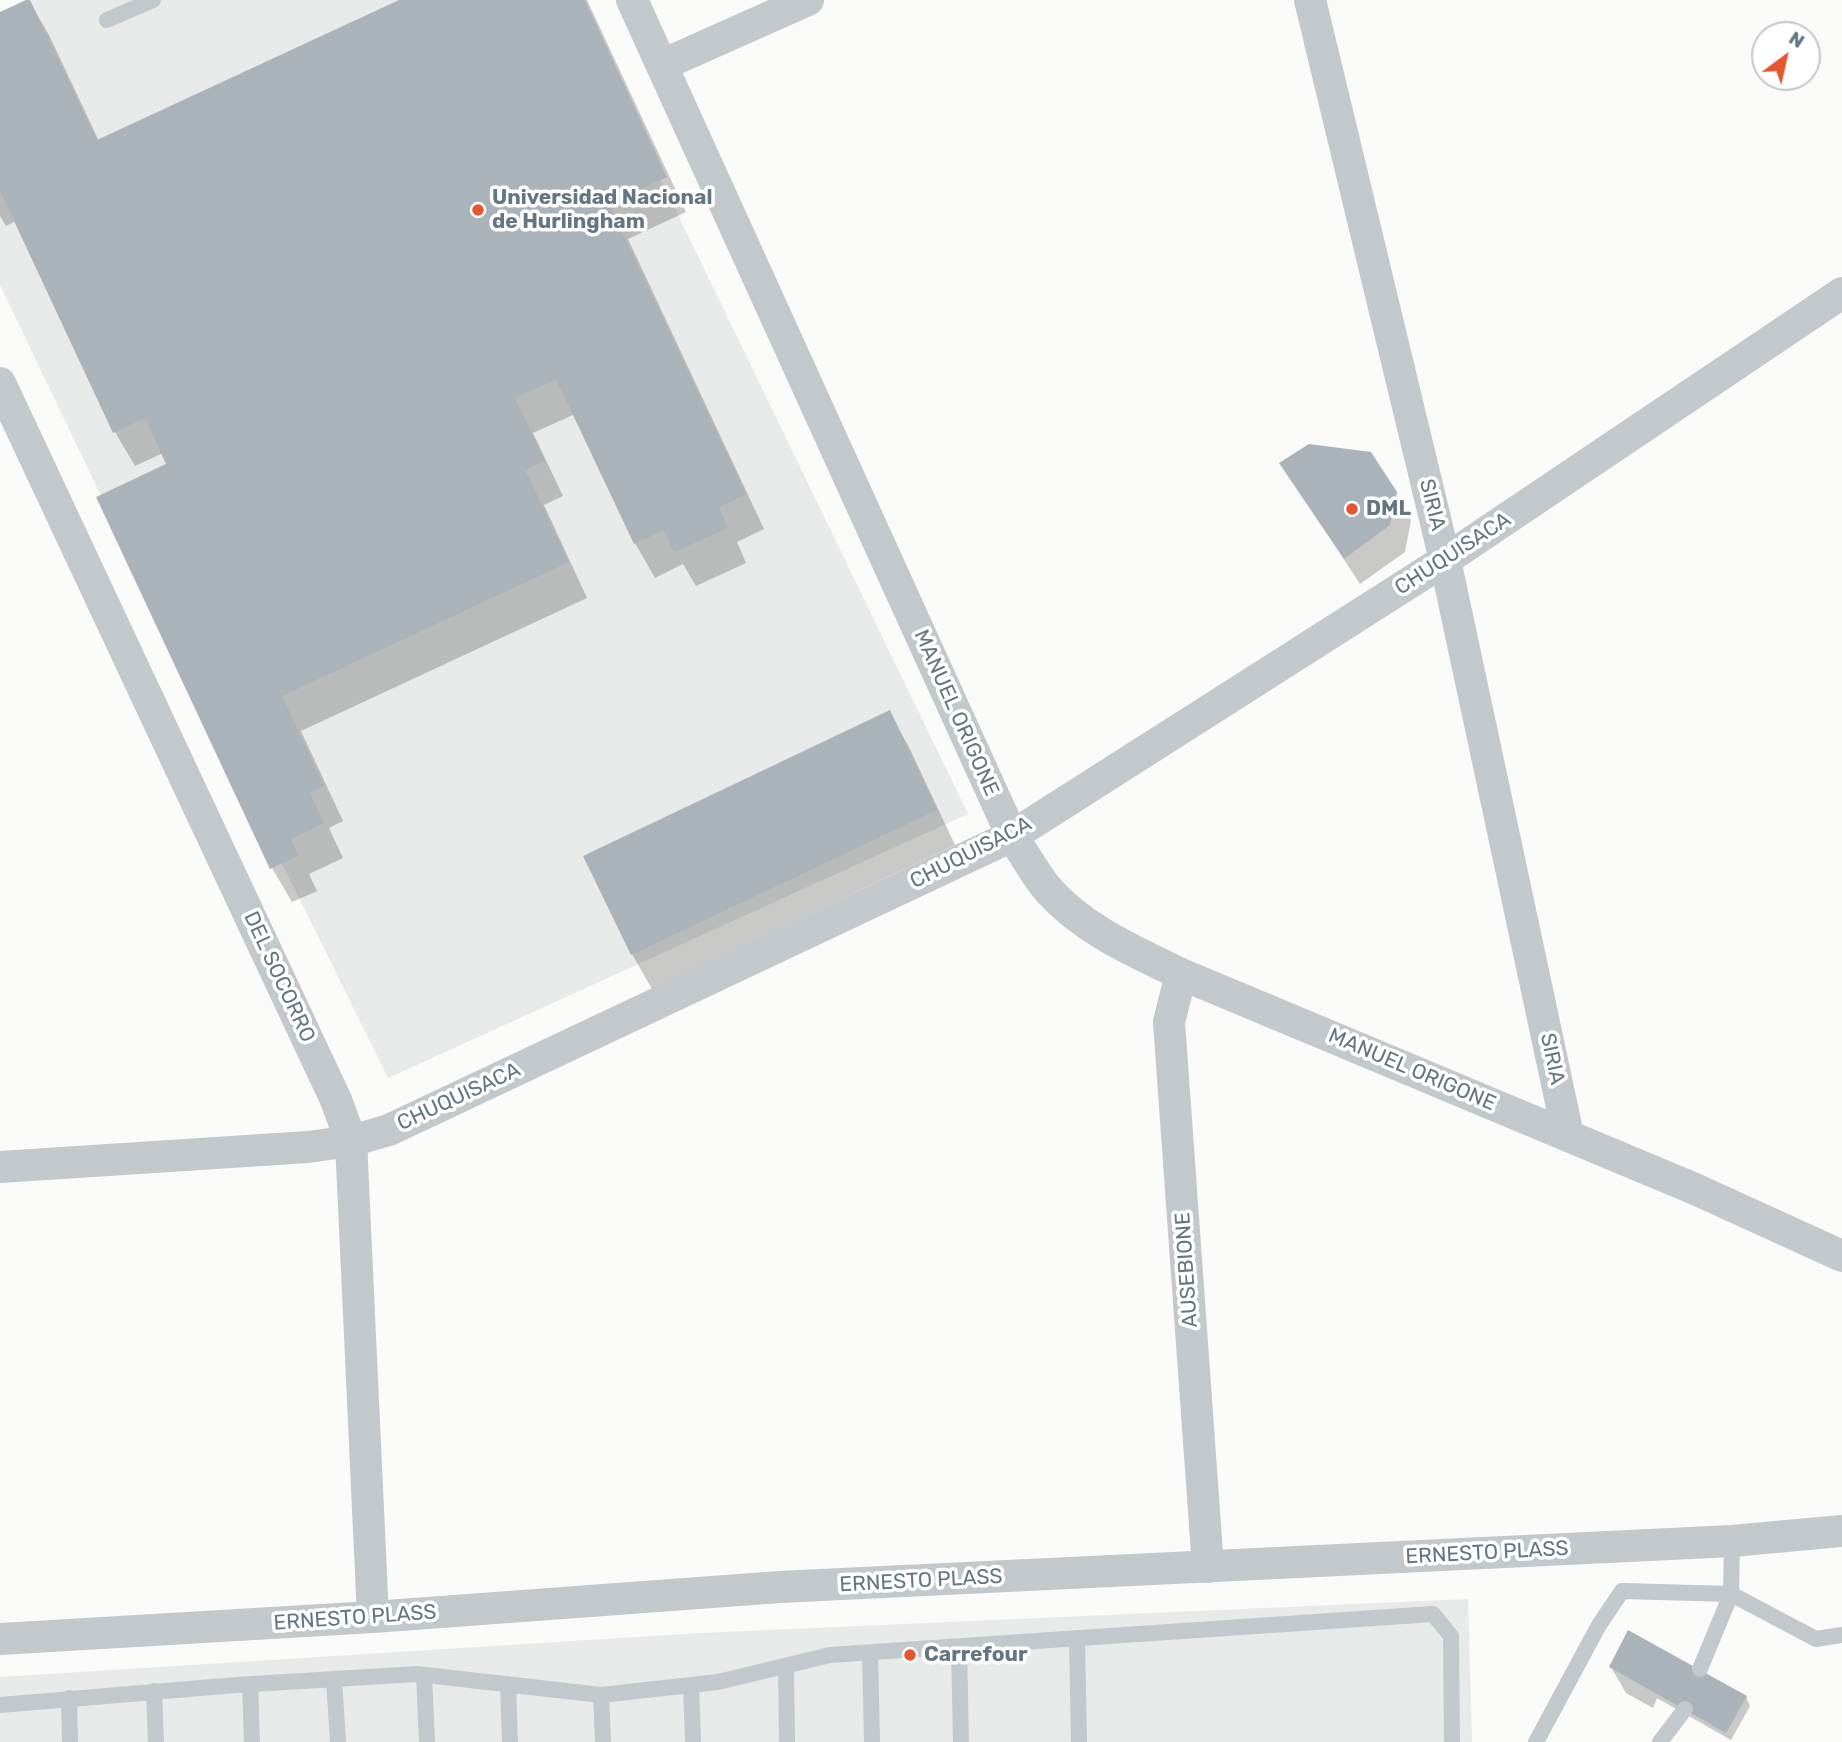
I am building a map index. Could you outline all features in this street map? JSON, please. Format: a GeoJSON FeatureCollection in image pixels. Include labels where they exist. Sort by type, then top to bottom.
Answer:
{"type":"FeatureCollection","features":[{"type":"Feature","properties":{"kind":"street","name":"MANUEL ORIGONE"},"geometry":{"type":"LineString","coordinates":[[632,0],[1012,836],[1045,886],[1071,912],[1115,943],[1181,974],[1695,1189],[1842,1256]]}},
{"type":"Feature","properties":{"kind":"street"},"geometry":{"type":"LineString","coordinates":[[662,65],[808,0]]}},
{"type":"Feature","properties":{"kind":"street","name":"SIRIA"},"geometry":{"type":"LineString","coordinates":[[1310,0],[1445,561],[1568,1135]]}},
{"type":"Feature","properties":{"kind":"street","name":"CHUQUISACA"},"geometry":{"type":"LineString","coordinates":[[0,1167],[308,1147],[351,1141],[389,1130],[1012,836],[1445,561],[1842,293]]}},
{"type":"Feature","properties":{"kind":"street","name":"DEL SOCORRO"},"geometry":{"type":"LineString","coordinates":[[0,383],[336,1100],[351,1141],[373,1617]]}},
{"type":"Feature","properties":{"kind":"street","name":"AUSEBIONE"},"geometry":{"type":"LineString","coordinates":[[1181,974],[1169,1022],[1208,1567]]}},
{"type":"Feature","properties":{"kind":"street","name":"ERNESTO PLASS"},"geometry":{"type":"LineString","coordinates":[[0,1639],[373,1617],[780,1587],[1731,1541],[1842,1531]]}},
{"type":"Feature","properties":{"kind":"lane"},"geometry":{"type":"LineString","coordinates":[[107,20],[153,0]]}},
{"type":"Feature","properties":{"kind":"lane"},"geometry":{"type":"LineString","coordinates":[[1700,1669],[1731,1594],[1731,1541]]}},
{"type":"Feature","properties":{"kind":"lane"},"geometry":{"type":"LineString","coordinates":[[1536,1742],[1600,1625],[1622,1591],[1731,1594],[1816,1639],[1842,1635]]}},
{"type":"Feature","properties":{"kind":"lane"},"geometry":{"type":"LineString","coordinates":[[0,1705],[250,1684],[424,1675],[601,1695],[718,1682],[830,1655],[1433,1614],[1451,1636],[1452,1742]]}},
{"type":"Feature","properties":{"kind":"lane"},"geometry":{"type":"LineString","coordinates":[[1077,1639],[1079,1742]]}},
{"type":"Feature","properties":{"kind":"lane"},"geometry":{"type":"LineString","coordinates":[[959,1647],[961,1742]]}},
{"type":"Feature","properties":{"kind":"lane"},"geometry":{"type":"LineString","coordinates":[[870,1653],[872,1742]]}},
{"type":"Feature","properties":{"kind":"lane"},"geometry":{"type":"LineString","coordinates":[[786,1667],[787,1742]]}},
{"type":"Feature","properties":{"kind":"lane"},"geometry":{"type":"LineString","coordinates":[[424,1675],[427,1742]]}},
{"type":"Feature","properties":{"kind":"lane"},"geometry":{"type":"LineString","coordinates":[[334,1679],[338,1742]]}},
{"type":"Feature","properties":{"kind":"lane"},"geometry":{"type":"LineString","coordinates":[[250,1684],[252,1742]]}},
{"type":"Feature","properties":{"kind":"lane"},"geometry":{"type":"LineString","coordinates":[[508,1684],[510,1742]]}},
{"type":"Feature","properties":{"kind":"lane"},"geometry":{"type":"LineString","coordinates":[[691,1685],[693,1742]]}},
{"type":"Feature","properties":{"kind":"lane"},"geometry":{"type":"LineString","coordinates":[[154,1691],[156,1742]]}},
{"type":"Feature","properties":{"kind":"lane"},"geometry":{"type":"LineString","coordinates":[[601,1695],[603,1742]]}},
{"type":"Feature","properties":{"kind":"lane"},"geometry":{"type":"LineString","coordinates":[[69,1698],[71,1742]]}},
{"type":"Feature","properties":{"kind":"lane"},"geometry":{"type":"LineString","coordinates":[[1660,1742],[1685,1709]]}},
{"type":"Feature","properties":{"kind":"shaded area","name":"Universidad Nacional de Hurlingham"},"geometry":{"type":"Polygon","coordinates":[[[27,0],[574,0],[968,814],[388,1078],[126,548],[0,285],[0,12],[27,0]]]}},
{"type":"Feature","properties":{"kind":"shaded area","name":"Carrefour"},"geometry":{"type":"Polygon","coordinates":[[[1468,1599],[1472,1742],[0,1742],[0,1677],[701,1633],[1468,1599]]]}},
{"type":"Feature","properties":{"kind":"building"},"geometry":{"type":"Polygon","coordinates":[[[30,0],[97,140],[399,0],[585,0],[667,177],[609,204],[746,494],[719,507],[728,528],[674,552],[664,530],[634,544],[556,379],[515,398],[545,461],[525,470],[569,562],[282,696],[324,786],[310,793],[324,823],[291,839],[298,856],[270,869],[96,497],[166,464],[145,418],[113,433],[0,191],[0,12],[30,0]]]}},
{"type":"Feature","properties":{"kind":"building","name":"DML"},"geometry":{"type":"Polygon","coordinates":[[[1309,444],[1371,452],[1397,492],[1390,525],[1344,559],[1279,463],[1309,444]]]}},
{"type":"Feature","properties":{"kind":"building"},"geometry":{"type":"Polygon","coordinates":[[[890,710],[937,810],[631,955],[583,856],[890,710]]]}},
{"type":"Feature","properties":{"kind":"building"},"geometry":{"type":"Polygon","coordinates":[[[1628,1630],[1747,1696],[1726,1733],[1609,1667],[1628,1630]]]}},
{"type":"Feature","properties":{"kind":"place","name":"Universidad Nacional de Hurlingham"},"geometry":{"type":"Point","coordinates":[478,210]}},
{"type":"Feature","properties":{"kind":"place","name":"DML"},"geometry":{"type":"Point","coordinates":[1352,509]}},
{"type":"Feature","properties":{"kind":"place","name":"Carrefour"},"geometry":{"type":"Point","coordinates":[910,1655]}}]}
